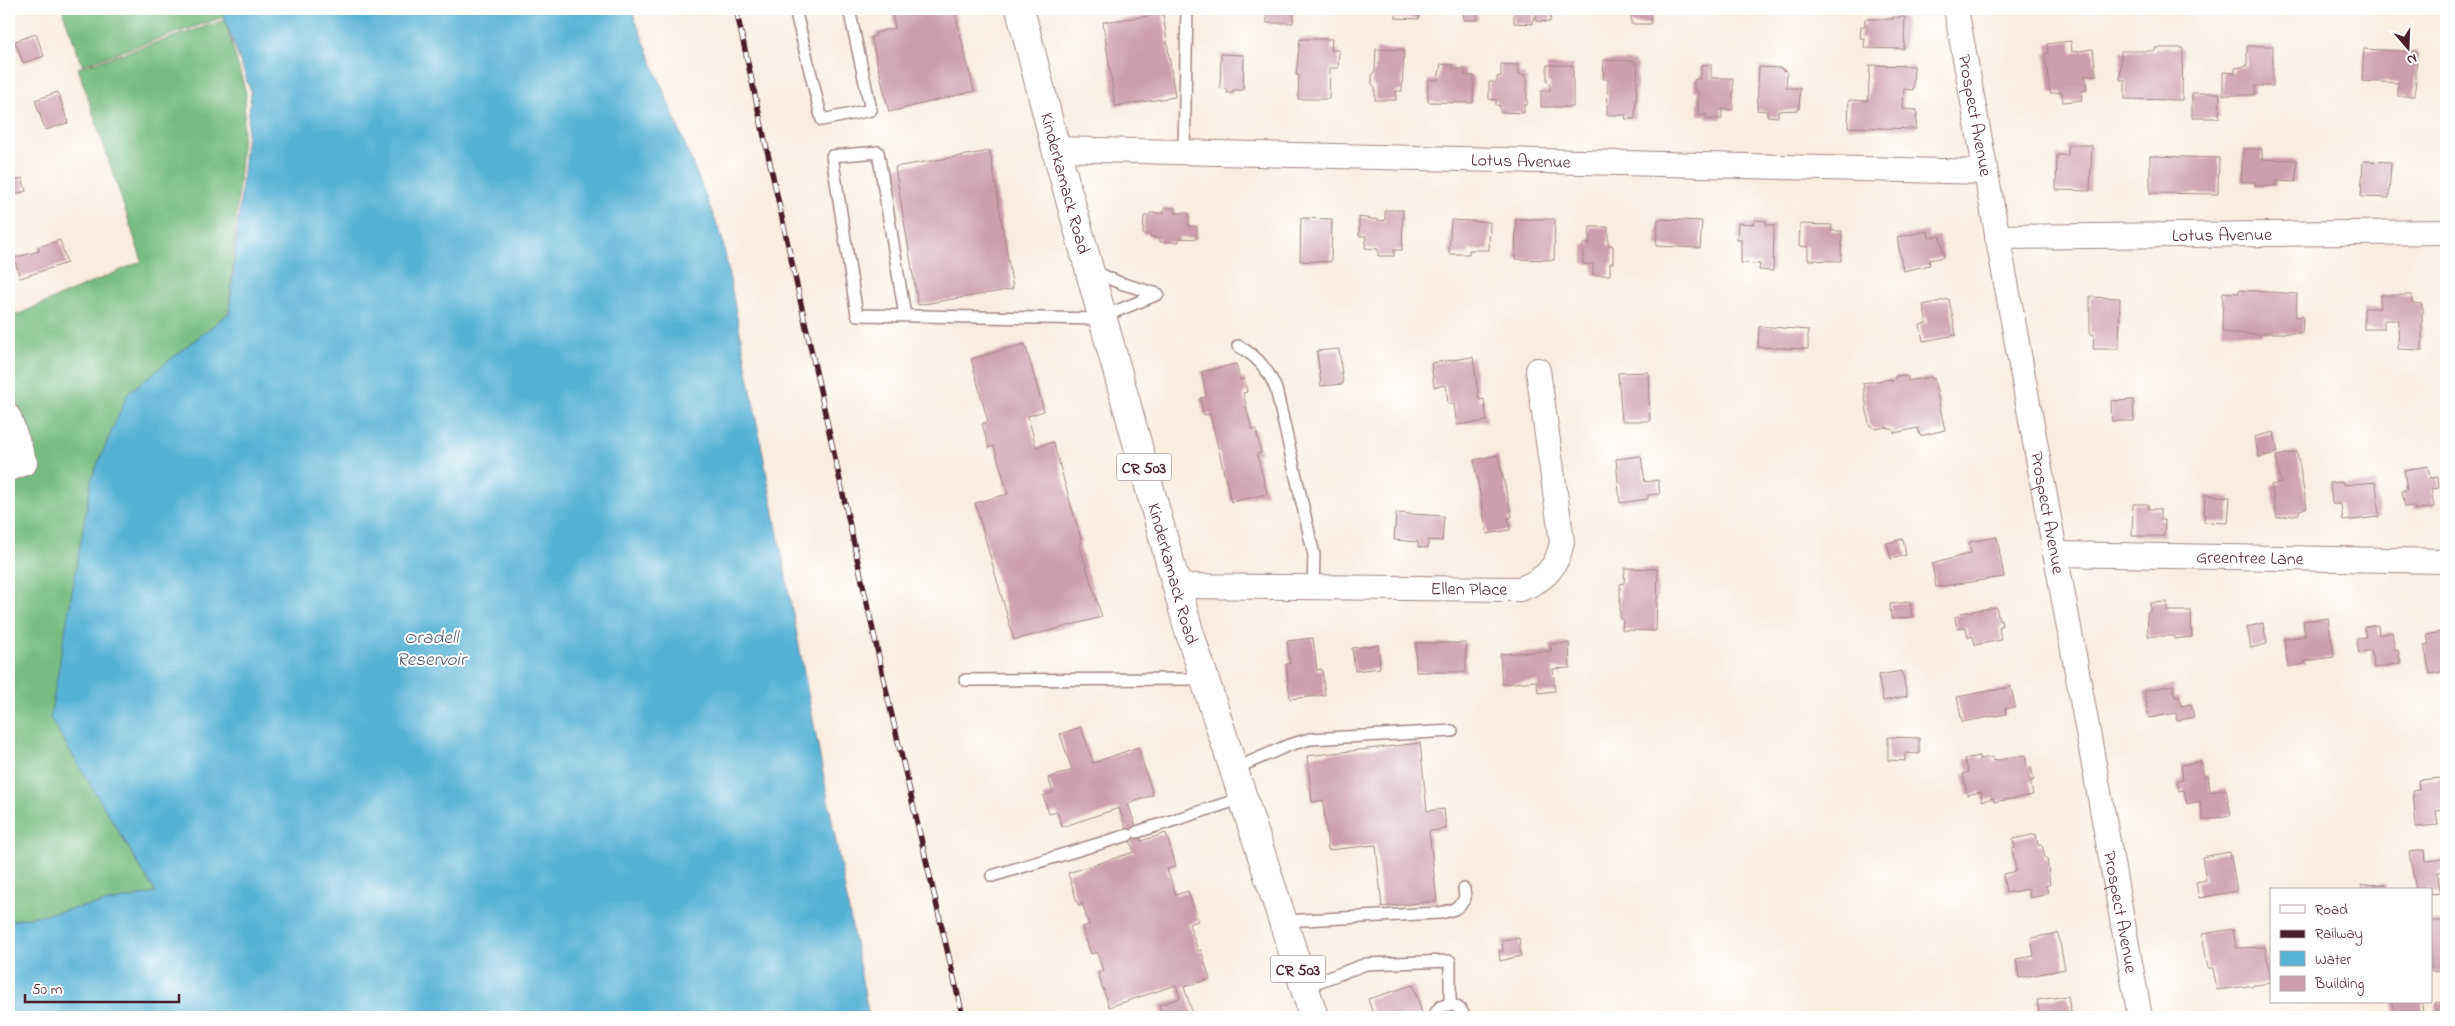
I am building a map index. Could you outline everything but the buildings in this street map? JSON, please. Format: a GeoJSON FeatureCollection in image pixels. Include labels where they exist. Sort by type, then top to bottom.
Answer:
{"type":"FeatureCollection","features":[{"type":"Feature","properties":{"kind":"main road","name":"Kinderkamack Road"},"geometry":{"type":"LineString","coordinates":[[1020,9],[1056,149],[1204,679],[1314,1017]]}},
{"type":"Feature","properties":{"kind":"street","name":"Prospect Avenue"},"geometry":{"type":"LineString","coordinates":[[1956,9],[2140,1017]]}},
{"type":"Feature","properties":{"kind":"street","name":"Lotus Avenue"},"geometry":{"type":"LineString","coordinates":[[1056,149],[1985,172]]}},
{"type":"Feature","properties":{"kind":"street","name":"Lotus Avenue"},"geometry":{"type":"LineString","coordinates":[[1997,237],[2446,232]]}},
{"type":"Feature","properties":{"kind":"street","name":"Ellen Place"},"geometry":{"type":"LineString","coordinates":[[1177,586],[1520,589],[1537,583],[1550,572],[1559,557],[1562,542],[1538,370]]}},
{"type":"Feature","properties":{"kind":"street"},"geometry":{"type":"LineString","coordinates":[[9,417],[17,466]]}},
{"type":"Feature","properties":{"kind":"street","name":"Greentree Lane"},"geometry":{"type":"LineString","coordinates":[[2055,554],[2446,561]]}},
{"type":"Feature","properties":{"kind":"lane"},"geometry":{"type":"LineString","coordinates":[[795,9],[822,120],[871,110],[849,9]]}},
{"type":"Feature","properties":{"kind":"lane"},"geometry":{"type":"LineString","coordinates":[[1184,152],[1187,9]]}},
{"type":"Feature","properties":{"kind":"lane"},"geometry":{"type":"LineString","coordinates":[[905,316],[878,152],[832,156],[857,315],[905,316],[1103,318],[1158,294],[1120,283],[1089,268]]}},
{"type":"Feature","properties":{"kind":"lane"},"geometry":{"type":"LineString","coordinates":[[1238,346],[1256,356],[1270,374],[1276,389],[1314,555],[1313,587]]}},
{"type":"Feature","properties":{"kind":"lane"},"geometry":{"type":"LineString","coordinates":[[965,680],[1204,679]]}},
{"type":"Feature","properties":{"kind":"lane"},"geometry":{"type":"LineString","coordinates":[[1234,769],[1289,745],[1310,739],[1452,730]]}},
{"type":"Feature","properties":{"kind":"lane"},"geometry":{"type":"LineString","coordinates":[[992,876],[1243,798]]}},
{"type":"Feature","properties":{"kind":"lane"},"geometry":{"type":"LineString","coordinates":[[1282,920],[1440,913],[1459,906],[1464,898],[1464,889]]}},
{"type":"Feature","properties":{"kind":"lane"},"geometry":{"type":"LineString","coordinates":[[1304,987],[1366,964],[1450,961],[1450,1005]]}},
{"type":"Feature","properties":{"kind":"lane"},"geometry":{"type":"LineString","coordinates":[[1433,1017],[1440,1007],[1450,1005],[1460,1009],[1466,1017]]}},
{"type":"Feature","properties":{"kind":"green space"},"geometry":{"type":"Polygon","coordinates":[[[62,9],[221,9],[224,17],[82,65],[62,9]]]}},
{"type":"Feature","properties":{"kind":"green space"},"geometry":{"type":"Polygon","coordinates":[[[225,20],[246,93],[229,313],[128,394],[50,718],[156,893],[9,921],[9,469],[25,463],[37,465],[9,380],[9,318],[142,261],[78,68],[225,20]]]}},
{"type":"Feature","properties":{"kind":"water","name":"Oradell Reservoir"},"geometry":{"type":"Polygon","coordinates":[[[221,9],[631,9],[722,237],[869,1017],[9,1017],[9,921],[156,893],[50,718],[92,477],[128,393],[229,313],[251,92],[221,9]]]}},
{"type":"Feature","properties":{"kind":"railway"},"geometry":{"type":"LineString","coordinates":[[736,9],[889,703],[963,1017]]}}]}
